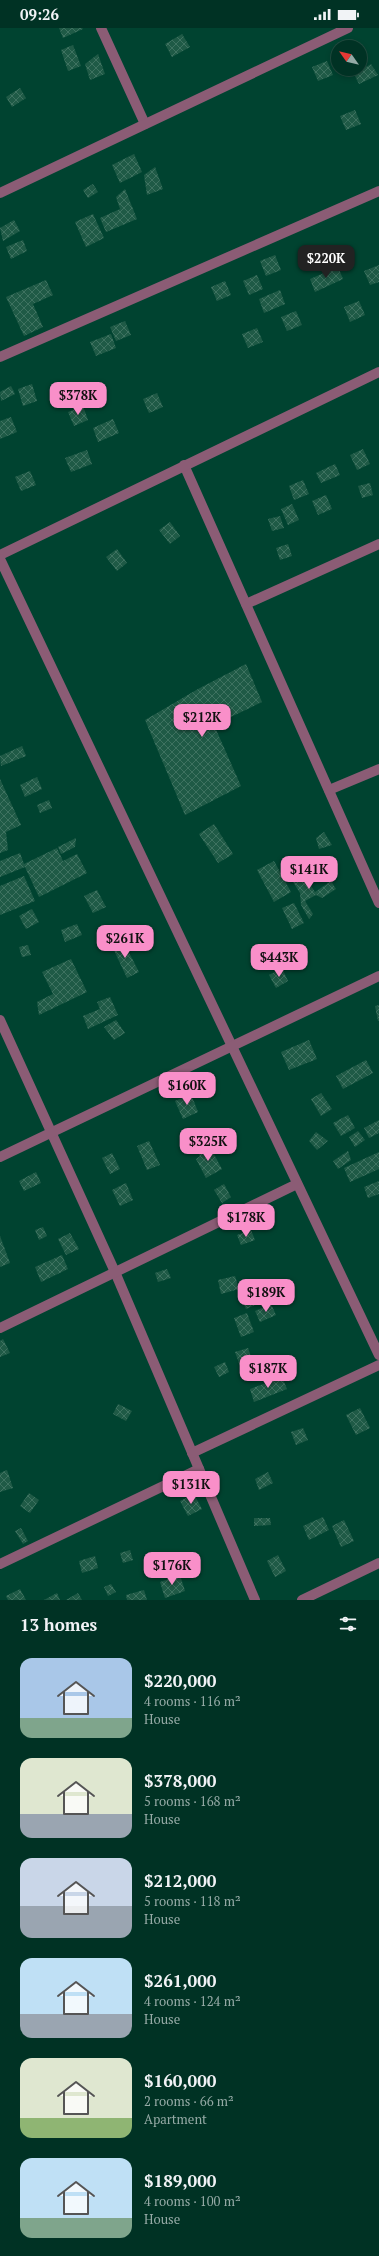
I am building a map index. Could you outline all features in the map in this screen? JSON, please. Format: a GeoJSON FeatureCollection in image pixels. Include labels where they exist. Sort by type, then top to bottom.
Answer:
{"type":"FeatureCollection","features":[{"type":"Feature","properties":{"kind":"street"},"geometry":{"type":"LineString","coordinates":[[101,28],[146,124]]}},
{"type":"Feature","properties":{"kind":"street"},"geometry":{"type":"LineString","coordinates":[[0,193],[348,28]]}},
{"type":"Feature","properties":{"kind":"street"},"geometry":{"type":"LineString","coordinates":[[0,357],[379,191]]}},
{"type":"Feature","properties":{"kind":"street"},"geometry":{"type":"LineString","coordinates":[[0,555],[379,372]]}},
{"type":"Feature","properties":{"kind":"street"},"geometry":{"type":"LineString","coordinates":[[184,465],[379,903]]}},
{"type":"Feature","properties":{"kind":"street"},"geometry":{"type":"LineString","coordinates":[[246,604],[379,544]]}},
{"type":"Feature","properties":{"kind":"street"},"geometry":{"type":"LineString","coordinates":[[0,559],[379,1355]]}},
{"type":"Feature","properties":{"kind":"street"},"geometry":{"type":"LineString","coordinates":[[329,790],[379,769]]}},
{"type":"Feature","properties":{"kind":"street"},"geometry":{"type":"LineString","coordinates":[[0,1156],[379,976]]}},
{"type":"Feature","properties":{"kind":"street"},"geometry":{"type":"LineString","coordinates":[[0,1020],[115,1272],[255,1600]]}},
{"type":"Feature","properties":{"kind":"street"},"geometry":{"type":"LineString","coordinates":[[0,1328],[297,1184]]}},
{"type":"Feature","properties":{"kind":"street"},"geometry":{"type":"LineString","coordinates":[[192,1453],[379,1365]]}},
{"type":"Feature","properties":{"kind":"street"},"geometry":{"type":"LineString","coordinates":[[0,1564],[199,1469]]}},
{"type":"Feature","properties":{"kind":"street"},"geometry":{"type":"LineString","coordinates":[[302,1600],[379,1563]]}},
{"type":"Feature","properties":{"kind":"building"},"geometry":{"type":"Polygon","coordinates":[[[59,28],[82,28],[83,29],[63,38],[59,28]]]}},
{"type":"Feature","properties":{"kind":"building"},"geometry":{"type":"Polygon","coordinates":[[[182,34],[190,47],[172,57],[165,44],[182,34]]]}},
{"type":"Feature","properties":{"kind":"building"},"geometry":{"type":"Polygon","coordinates":[[[73,45],[81,66],[68,71],[61,50],[73,45]]]}},
{"type":"Feature","properties":{"kind":"building"},"geometry":{"type":"Polygon","coordinates":[[[98,54],[105,74],[90,80],[85,64],[98,54]]]}},
{"type":"Feature","properties":{"kind":"building"},"geometry":{"type":"Polygon","coordinates":[[[327,61],[331,70],[331,76],[318,81],[312,67],[327,61]]]}},
{"type":"Feature","properties":{"kind":"building"},"geometry":{"type":"Polygon","coordinates":[[[371,64],[378,75],[359,84],[355,76],[367,76],[367,66],[371,64]]]}},
{"type":"Feature","properties":{"kind":"building"},"geometry":{"type":"Polygon","coordinates":[[[20,88],[26,98],[12,107],[6,97],[20,88]]]}},
{"type":"Feature","properties":{"kind":"building"},"geometry":{"type":"Polygon","coordinates":[[[355,110],[361,124],[346,130],[340,116],[355,110]]]}},
{"type":"Feature","properties":{"kind":"building"},"geometry":{"type":"Polygon","coordinates":[[[134,154],[142,172],[120,183],[112,165],[134,154]]]}},
{"type":"Feature","properties":{"kind":"building"},"geometry":{"type":"Polygon","coordinates":[[[155,167],[163,189],[147,195],[144,175],[155,167]]]}},
{"type":"Feature","properties":{"kind":"building"},"geometry":{"type":"Polygon","coordinates":[[[93,184],[98,192],[88,198],[83,190],[93,184]]]}},
{"type":"Feature","properties":{"kind":"building"},"geometry":{"type":"Polygon","coordinates":[[[125,189],[137,219],[106,232],[100,218],[120,209],[116,197],[125,189]]]}},
{"type":"Feature","properties":{"kind":"building"},"geometry":{"type":"Polygon","coordinates":[[[93,214],[104,238],[86,247],[75,222],[93,214]]]}},
{"type":"Feature","properties":{"kind":"building"},"geometry":{"type":"Polygon","coordinates":[[[14,220],[20,231],[3,241],[0,228],[14,220]]]}},
{"type":"Feature","properties":{"kind":"building"},"geometry":{"type":"Polygon","coordinates":[[[23,240],[27,251],[11,259],[6,247],[23,240]]]}},
{"type":"Feature","properties":{"kind":"building"},"geometry":{"type":"Polygon","coordinates":[[[275,255],[281,270],[266,276],[260,261],[275,255]]]}},
{"type":"Feature","properties":{"kind":"building"},"geometry":{"type":"Polygon","coordinates":[[[379,265],[379,282],[370,285],[364,271],[379,265]]]}},
{"type":"Feature","properties":{"kind":"building"},"geometry":{"type":"Polygon","coordinates":[[[338,267],[343,279],[315,292],[310,279],[338,267]]]}},
{"type":"Feature","properties":{"kind":"building"},"geometry":{"type":"Polygon","coordinates":[[[257,275],[263,289],[249,295],[243,281],[257,275]]]}},
{"type":"Feature","properties":{"kind":"building"},"geometry":{"type":"Polygon","coordinates":[[[46,280],[53,295],[33,304],[43,327],[24,336],[6,297],[46,280]]]}},
{"type":"Feature","properties":{"kind":"building"},"geometry":{"type":"Polygon","coordinates":[[[225,281],[231,295],[217,301],[211,287],[225,281]]]}},
{"type":"Feature","properties":{"kind":"building"},"geometry":{"type":"Polygon","coordinates":[[[280,290],[285,304],[264,313],[259,299],[280,290]]]}},
{"type":"Feature","properties":{"kind":"building"},"geometry":{"type":"Polygon","coordinates":[[[359,301],[365,315],[350,322],[344,307],[359,301]]]}},
{"type":"Feature","properties":{"kind":"building"},"geometry":{"type":"Polygon","coordinates":[[[296,311],[302,325],[287,331],[281,317],[296,311]]]}},
{"type":"Feature","properties":{"kind":"building"},"geometry":{"type":"Polygon","coordinates":[[[125,321],[131,335],[116,341],[110,327],[125,321]]]}},
{"type":"Feature","properties":{"kind":"building"},"geometry":{"type":"Polygon","coordinates":[[[257,328],[263,342],[248,348],[242,334],[257,328]]]}},
{"type":"Feature","properties":{"kind":"building"},"geometry":{"type":"Polygon","coordinates":[[[111,334],[116,348],[96,356],[90,342],[111,334]]]}},
{"type":"Feature","properties":{"kind":"building"},"geometry":{"type":"Polygon","coordinates":[[[32,384],[37,401],[23,406],[18,389],[32,384]]]}},
{"type":"Feature","properties":{"kind":"building"},"geometry":{"type":"Polygon","coordinates":[[[11,386],[15,394],[1,401],[0,392],[11,386]]]}},
{"type":"Feature","properties":{"kind":"building"},"geometry":{"type":"Polygon","coordinates":[[[157,393],[163,407],[149,413],[143,399],[157,393]]]}},
{"type":"Feature","properties":{"kind":"building"},"geometry":{"type":"Polygon","coordinates":[[[83,406],[88,420],[74,426],[68,412],[83,406]]]}},
{"type":"Feature","properties":{"kind":"building"},"geometry":{"type":"Polygon","coordinates":[[[11,417],[17,432],[0,439],[0,421],[11,417]]]}},
{"type":"Feature","properties":{"kind":"building"},"geometry":{"type":"Polygon","coordinates":[[[113,419],[119,433],[98,442],[93,428],[113,419]]]}},
{"type":"Feature","properties":{"kind":"building"},"geometry":{"type":"Polygon","coordinates":[[[363,449],[370,464],[357,470],[350,455],[363,449]]]}},
{"type":"Feature","properties":{"kind":"building"},"geometry":{"type":"Polygon","coordinates":[[[87,450],[92,464],[71,472],[65,458],[87,450]]]}},
{"type":"Feature","properties":{"kind":"building"},"geometry":{"type":"Polygon","coordinates":[[[335,464],[340,475],[321,483],[316,473],[335,464]]]}},
{"type":"Feature","properties":{"kind":"building"},"geometry":{"type":"Polygon","coordinates":[[[30,471],[36,485],[21,491],[15,477],[30,471]]]}},
{"type":"Feature","properties":{"kind":"building"},"geometry":{"type":"Polygon","coordinates":[[[303,480],[309,494],[294,500],[289,486],[303,480]]]}},
{"type":"Feature","properties":{"kind":"building"},"geometry":{"type":"Polygon","coordinates":[[[370,483],[373,495],[362,498],[358,486],[370,483]]]}},
{"type":"Feature","properties":{"kind":"building"},"geometry":{"type":"Polygon","coordinates":[[[326,495],[332,509],[318,515],[312,501],[326,495]]]}},
{"type":"Feature","properties":{"kind":"building"},"geometry":{"type":"Polygon","coordinates":[[[292,504],[299,520],[288,525],[281,509],[292,504]]]}},
{"type":"Feature","properties":{"kind":"building"},"geometry":{"type":"Polygon","coordinates":[[[280,516],[284,528],[272,531],[268,519],[280,516]]]}},
{"type":"Feature","properties":{"kind":"building"},"geometry":{"type":"Polygon","coordinates":[[[170,522],[180,536],[170,544],[159,530],[170,522]]]}},
{"type":"Feature","properties":{"kind":"building"},"geometry":{"type":"Polygon","coordinates":[[[288,544],[292,556],[280,560],[276,548],[288,544]]]}},
{"type":"Feature","properties":{"kind":"building"},"geometry":{"type":"Polygon","coordinates":[[[117,549],[127,563],[117,571],[106,557],[117,549]]]}},
{"type":"Feature","properties":{"kind":"building"},"geometry":{"type":"Polygon","coordinates":[[[246,664],[262,702],[214,725],[241,786],[185,815],[145,720],[198,689],[246,664]]]}},
{"type":"Feature","properties":{"kind":"building"},"geometry":{"type":"Polygon","coordinates":[[[22,746],[26,756],[1,766],[0,756],[22,746]]]}},
{"type":"Feature","properties":{"kind":"building"},"geometry":{"type":"Polygon","coordinates":[[[37,777],[42,789],[25,797],[20,785],[37,777]]]}},
{"type":"Feature","properties":{"kind":"building"},"geometry":{"type":"Polygon","coordinates":[[[0,779],[21,825],[6,832],[8,850],[0,853],[0,779]]]}},
{"type":"Feature","properties":{"kind":"building"},"geometry":{"type":"Polygon","coordinates":[[[49,800],[52,808],[40,813],[37,805],[49,800]]]}},
{"type":"Feature","properties":{"kind":"building"},"geometry":{"type":"Polygon","coordinates":[[[214,824],[233,854],[218,863],[199,834],[214,824]]]}},
{"type":"Feature","properties":{"kind":"building"},"geometry":{"type":"Polygon","coordinates":[[[324,832],[332,845],[319,849],[316,838],[324,832]]]}},
{"type":"Feature","properties":{"kind":"building"},"geometry":{"type":"Polygon","coordinates":[[[76,838],[75,847],[61,854],[58,847],[76,838]]]}},
{"type":"Feature","properties":{"kind":"building"},"geometry":{"type":"Polygon","coordinates":[[[57,848],[63,861],[77,854],[87,873],[39,897],[25,867],[0,877],[0,861],[20,853],[24,864],[57,848]]]}},
{"type":"Feature","properties":{"kind":"building"},"geometry":{"type":"Polygon","coordinates":[[[274,861],[291,892],[274,902],[257,870],[274,861]]]}},
{"type":"Feature","properties":{"kind":"building"},"geometry":{"type":"Polygon","coordinates":[[[300,869],[315,892],[331,881],[336,889],[322,898],[316,895],[305,901],[313,914],[309,919],[301,905],[300,893],[289,876],[300,869]]]}},
{"type":"Feature","properties":{"kind":"building"},"geometry":{"type":"Polygon","coordinates":[[[24,876],[35,901],[0,915],[0,886],[24,876]]]}},
{"type":"Feature","properties":{"kind":"building"},"geometry":{"type":"Polygon","coordinates":[[[97,890],[106,907],[93,913],[84,896],[97,890]]]}},
{"type":"Feature","properties":{"kind":"building"},"geometry":{"type":"Polygon","coordinates":[[[294,903],[304,923],[292,929],[282,908],[294,903]]]}},
{"type":"Feature","properties":{"kind":"building"},"geometry":{"type":"Polygon","coordinates":[[[32,909],[39,922],[26,929],[19,916],[32,909]]]}},
{"type":"Feature","properties":{"kind":"building"},"geometry":{"type":"Polygon","coordinates":[[[77,924],[82,935],[65,942],[61,930],[77,924]]]}},
{"type":"Feature","properties":{"kind":"building"},"geometry":{"type":"Polygon","coordinates":[[[122,939],[139,972],[127,978],[111,944],[122,939]]]}},
{"type":"Feature","properties":{"kind":"building"},"geometry":{"type":"Polygon","coordinates":[[[28,945],[31,955],[22,957],[19,947],[28,945]]]}},
{"type":"Feature","properties":{"kind":"building"},"geometry":{"type":"Polygon","coordinates":[[[71,959],[87,992],[39,1015],[37,1002],[53,994],[42,972],[71,959]]]}},
{"type":"Feature","properties":{"kind":"building"},"geometry":{"type":"Polygon","coordinates":[[[282,968],[288,981],[276,988],[269,975],[282,968]]]}},
{"type":"Feature","properties":{"kind":"building"},"geometry":{"type":"Polygon","coordinates":[[[110,997],[118,1015],[88,1029],[83,1016],[100,1009],[97,1002],[110,997]]]}},
{"type":"Feature","properties":{"kind":"building"},"geometry":{"type":"Polygon","coordinates":[[[379,1005],[379,1021],[378,1021],[375,1006],[379,1005]]]}},
{"type":"Feature","properties":{"kind":"building"},"geometry":{"type":"Polygon","coordinates":[[[116,1020],[125,1033],[114,1040],[104,1027],[116,1020]]]}},
{"type":"Feature","properties":{"kind":"building"},"geometry":{"type":"Polygon","coordinates":[[[309,1040],[317,1059],[289,1070],[281,1052],[309,1040]]]}},
{"type":"Feature","properties":{"kind":"building"},"geometry":{"type":"Polygon","coordinates":[[[366,1060],[373,1073],[343,1089],[336,1076],[366,1060]]]}},
{"type":"Feature","properties":{"kind":"building"},"geometry":{"type":"Polygon","coordinates":[[[321,1093],[332,1109],[321,1116],[311,1099],[321,1093]]]}},
{"type":"Feature","properties":{"kind":"building"},"geometry":{"type":"Polygon","coordinates":[[[191,1094],[198,1112],[183,1119],[175,1101],[191,1094]]]}},
{"type":"Feature","properties":{"kind":"building"},"geometry":{"type":"Polygon","coordinates":[[[348,1115],[355,1128],[341,1136],[333,1123],[348,1115]]]}},
{"type":"Feature","properties":{"kind":"building"},"geometry":{"type":"Polygon","coordinates":[[[379,1120],[379,1133],[369,1138],[364,1128],[379,1120]]]}},
{"type":"Feature","properties":{"kind":"building"},"geometry":{"type":"Polygon","coordinates":[[[358,1131],[365,1140],[355,1147],[349,1137],[358,1131]]]}},
{"type":"Feature","properties":{"kind":"building"},"geometry":{"type":"Polygon","coordinates":[[[316,1132],[328,1141],[317,1150],[309,1141],[316,1132]]]}},
{"type":"Feature","properties":{"kind":"building"},"geometry":{"type":"Polygon","coordinates":[[[149,1141],[160,1165],[147,1170],[137,1146],[149,1141]]]}},
{"type":"Feature","properties":{"kind":"building"},"geometry":{"type":"Polygon","coordinates":[[[209,1145],[222,1169],[206,1178],[196,1159],[200,1156],[198,1152],[209,1145]]]}},
{"type":"Feature","properties":{"kind":"building"},"geometry":{"type":"Polygon","coordinates":[[[348,1151],[351,1160],[338,1169],[333,1161],[348,1151]]]}},
{"type":"Feature","properties":{"kind":"building"},"geometry":{"type":"Polygon","coordinates":[[[379,1152],[379,1169],[350,1182],[344,1168],[379,1152]]]}},
{"type":"Feature","properties":{"kind":"building"},"geometry":{"type":"Polygon","coordinates":[[[112,1153],[120,1169],[110,1174],[102,1158],[112,1153]]]}},
{"type":"Feature","properties":{"kind":"building"},"geometry":{"type":"Polygon","coordinates":[[[36,1172],[41,1183],[24,1191],[19,1181],[36,1172]]]}},
{"type":"Feature","properties":{"kind":"building"},"geometry":{"type":"Polygon","coordinates":[[[379,1181],[379,1194],[368,1198],[364,1187],[379,1181]]]}},
{"type":"Feature","properties":{"kind":"building"},"geometry":{"type":"Polygon","coordinates":[[[126,1183],[133,1200],[120,1206],[112,1190],[126,1183]]]}},
{"type":"Feature","properties":{"kind":"building"},"geometry":{"type":"Polygon","coordinates":[[[224,1184],[231,1197],[222,1203],[214,1190],[224,1184]]]}},
{"type":"Feature","properties":{"kind":"building"},"geometry":{"type":"Polygon","coordinates":[[[43,1227],[47,1236],[39,1240],[35,1230],[43,1227]]]}},
{"type":"Feature","properties":{"kind":"building"},"geometry":{"type":"Polygon","coordinates":[[[251,1230],[255,1240],[241,1245],[237,1235],[251,1230]]]}},
{"type":"Feature","properties":{"kind":"building"},"geometry":{"type":"Polygon","coordinates":[[[70,1233],[79,1249],[66,1255],[58,1239],[70,1233]]]}},
{"type":"Feature","properties":{"kind":"building"},"geometry":{"type":"Polygon","coordinates":[[[0,1236],[10,1263],[0,1267],[0,1236]]]}},
{"type":"Feature","properties":{"kind":"building"},"geometry":{"type":"Polygon","coordinates":[[[62,1255],[68,1269],[41,1282],[35,1267],[62,1255]]]}},
{"type":"Feature","properties":{"kind":"building"},"geometry":{"type":"Polygon","coordinates":[[[167,1269],[171,1278],[158,1282],[155,1273],[167,1269]]]}},
{"type":"Feature","properties":{"kind":"building"},"geometry":{"type":"Polygon","coordinates":[[[235,1276],[239,1289],[221,1294],[218,1280],[235,1276]]]}},
{"type":"Feature","properties":{"kind":"building"},"geometry":{"type":"Polygon","coordinates":[[[253,1292],[258,1304],[246,1309],[240,1297],[253,1292]]]}},
{"type":"Feature","properties":{"kind":"building"},"geometry":{"type":"Polygon","coordinates":[[[271,1304],[276,1315],[260,1322],[255,1311],[271,1304]]]}},
{"type":"Feature","properties":{"kind":"building"},"geometry":{"type":"Polygon","coordinates":[[[247,1313],[254,1332],[241,1337],[234,1318],[247,1313]]]}},
{"type":"Feature","properties":{"kind":"building"},"geometry":{"type":"Polygon","coordinates":[[[3,1339],[10,1353],[0,1357],[0,1341],[3,1339]]]}},
{"type":"Feature","properties":{"kind":"building"},"geometry":{"type":"Polygon","coordinates":[[[248,1348],[254,1365],[241,1369],[235,1352],[248,1348]]]}},
{"type":"Feature","properties":{"kind":"building"},"geometry":{"type":"Polygon","coordinates":[[[225,1362],[229,1372],[219,1377],[214,1367],[225,1362]]]}},
{"type":"Feature","properties":{"kind":"building"},"geometry":{"type":"Polygon","coordinates":[[[282,1377],[287,1389],[254,1402],[250,1389],[282,1377]]]}},
{"type":"Feature","properties":{"kind":"building"},"geometry":{"type":"Polygon","coordinates":[[[118,1404],[132,1411],[126,1421],[113,1414],[118,1404]]]}},
{"type":"Feature","properties":{"kind":"building"},"geometry":{"type":"Polygon","coordinates":[[[360,1408],[370,1428],[356,1435],[346,1415],[360,1408]]]}},
{"type":"Feature","properties":{"kind":"building"},"geometry":{"type":"Polygon","coordinates":[[[303,1428],[308,1440],[296,1445],[291,1432],[303,1428]]]}},
{"type":"Feature","properties":{"kind":"building"},"geometry":{"type":"Polygon","coordinates":[[[7,1470],[13,1488],[0,1492],[0,1473],[7,1470]]]}},
{"type":"Feature","properties":{"kind":"building"},"geometry":{"type":"Polygon","coordinates":[[[268,1472],[273,1483],[259,1490],[255,1479],[268,1472]]]}},
{"type":"Feature","properties":{"kind":"building"},"geometry":{"type":"Polygon","coordinates":[[[29,1493],[39,1500],[30,1513],[20,1506],[29,1493]]]}},
{"type":"Feature","properties":{"kind":"building"},"geometry":{"type":"Polygon","coordinates":[[[194,1494],[202,1509],[188,1516],[180,1501],[194,1494]]]}},
{"type":"Feature","properties":{"kind":"building"},"geometry":{"type":"Polygon","coordinates":[[[323,1517],[329,1530],[309,1540],[303,1526],[323,1517]]]}},
{"type":"Feature","properties":{"kind":"building"},"geometry":{"type":"Polygon","coordinates":[[[254,1518],[270,1518],[271,1525],[254,1526],[254,1518]]]}},
{"type":"Feature","properties":{"kind":"building"},"geometry":{"type":"Polygon","coordinates":[[[344,1520],[354,1541],[341,1547],[332,1526],[344,1520]]]}},
{"type":"Feature","properties":{"kind":"building"},"geometry":{"type":"Polygon","coordinates":[[[21,1528],[28,1541],[23,1544],[15,1531],[21,1528]]]}},
{"type":"Feature","properties":{"kind":"building"},"geometry":{"type":"Polygon","coordinates":[[[130,1550],[133,1560],[123,1563],[120,1553],[130,1550]]]}},
{"type":"Feature","properties":{"kind":"building"},"geometry":{"type":"Polygon","coordinates":[[[278,1555],[286,1571],[275,1577],[267,1561],[278,1555]]]}},
{"type":"Feature","properties":{"kind":"building"},"geometry":{"type":"Polygon","coordinates":[[[95,1556],[98,1568],[82,1573],[79,1561],[95,1556]]]}},
{"type":"Feature","properties":{"kind":"building"},"geometry":{"type":"Polygon","coordinates":[[[180,1575],[185,1591],[165,1598],[160,1582],[180,1575]]]}},
{"type":"Feature","properties":{"kind":"building"},"geometry":{"type":"Polygon","coordinates":[[[111,1584],[116,1592],[108,1596],[104,1587],[111,1584]]]}},
{"type":"Feature","properties":{"kind":"building"},"geometry":{"type":"Polygon","coordinates":[[[20,1589],[26,1600],[8,1600],[6,1596],[20,1589]]]}},
{"type":"Feature","properties":{"kind":"building"},"geometry":{"type":"Polygon","coordinates":[[[144,1590],[147,1600],[127,1600],[126,1595],[144,1590]]]}},
{"type":"Feature","properties":{"kind":"building"},"geometry":{"type":"Polygon","coordinates":[[[57,1593],[60,1600],[44,1600],[57,1593]]]}},
{"type":"Feature","properties":{"kind":"building"},"geometry":{"type":"Polygon","coordinates":[[[78,1593],[82,1600],[66,1600],[78,1593]]]}}]}
